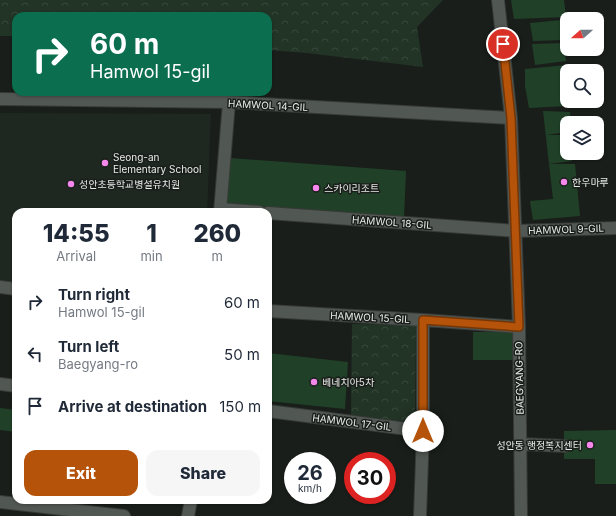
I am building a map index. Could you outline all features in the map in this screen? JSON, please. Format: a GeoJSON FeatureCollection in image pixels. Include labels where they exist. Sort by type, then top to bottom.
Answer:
{"type":"FeatureCollection","features":[{"type":"Feature","properties":{"kind":"street","name":"BAEGYANG-RO"},"geometry":{"type":"LineString","coordinates":[[498,0],[511,118],[519,327],[521,516]]}},
{"type":"Feature","properties":{"kind":"street","name":"HAMWOL 14-GIL"},"geometry":{"type":"LineString","coordinates":[[0,99],[229,102],[511,118]]}},
{"type":"Feature","properties":{"kind":"street"},"geometry":{"type":"LineString","coordinates":[[220,208],[229,102]]}},
{"type":"Feature","properties":{"kind":"street","name":"HAMWOL 18-GIL"},"geometry":{"type":"LineString","coordinates":[[272,213],[516,231]]}},
{"type":"Feature","properties":{"kind":"street","name":"HAMWOL 9-GIL"},"geometry":{"type":"LineString","coordinates":[[516,231],[616,228]]}},
{"type":"Feature","properties":{"kind":"street"},"geometry":{"type":"LineString","coordinates":[[0,288],[12,289]]}},
{"type":"Feature","properties":{"kind":"street","name":"HAMWOL 15-GIL"},"geometry":{"type":"LineString","coordinates":[[272,311],[519,327]]}},
{"type":"Feature","properties":{"kind":"street"},"geometry":{"type":"LineString","coordinates":[[420,516],[423,431],[423,320]]}},
{"type":"Feature","properties":{"kind":"street"},"geometry":{"type":"LineString","coordinates":[[0,384],[12,386]]}},
{"type":"Feature","properties":{"kind":"street","name":"HAMWOL 17-GIL"},"geometry":{"type":"LineString","coordinates":[[272,412],[423,431]]}},
{"type":"Feature","properties":{"kind":"street"},"geometry":{"type":"LineString","coordinates":[[520,444],[565,446]]}},
{"type":"Feature","properties":{"kind":"street"},"geometry":{"type":"LineString","coordinates":[[0,502],[12,503]]}},
{"type":"Feature","properties":{"kind":"street"},"geometry":{"type":"LineString","coordinates":[[18,504],[124,516]]}},
{"type":"Feature","properties":{"kind":"street"},"geometry":{"type":"LineString","coordinates":[[188,516],[190,504]]}},
{"type":"Feature","properties":{"kind":"shaded area","name":"Seong-an Elementary School"},"geometry":{"type":"Polygon","coordinates":[[[0,113],[211,114],[207,208],[12,208],[12,282],[0,280],[0,113]]]}},
{"type":"Feature","properties":{"kind":"green space"},"geometry":{"type":"Polygon","coordinates":[[[0,0],[443,0],[417,27],[423,67],[272,50],[272,12],[12,12],[12,36],[0,36],[0,0]]]}},
{"type":"Feature","properties":{"kind":"green space"},"geometry":{"type":"Polygon","coordinates":[[[352,324],[416,325],[415,423],[351,415],[352,324]]]}},
{"type":"Feature","properties":{"kind":"building"},"geometry":{"type":"Polygon","coordinates":[[[511,0],[564,0],[565,12],[560,12],[560,17],[514,19],[511,0]]]}},
{"type":"Feature","properties":{"kind":"building"},"geometry":{"type":"Polygon","coordinates":[[[560,20],[560,40],[533,41],[530,23],[560,20]]]}},
{"type":"Feature","properties":{"kind":"building"},"geometry":{"type":"Polygon","coordinates":[[[560,43],[560,56],[565,56],[566,61],[535,65],[532,44],[560,43]]]}},
{"type":"Feature","properties":{"kind":"building"},"geometry":{"type":"Polygon","coordinates":[[[560,66],[560,106],[529,108],[525,86],[525,69],[560,66]]]}},
{"type":"Feature","properties":{"kind":"building"},"geometry":{"type":"Polygon","coordinates":[[[543,111],[570,112],[570,116],[560,116],[560,133],[546,135],[560,135],[560,160],[572,161],[549,164],[543,111]]]}},
{"type":"Feature","properties":{"kind":"building","name":"스카이리조트"},"geometry":{"type":"Polygon","coordinates":[[[230,158],[406,171],[404,217],[227,205],[230,158]]]}},
{"type":"Feature","properties":{"kind":"building","name":"한우마루"},"geometry":{"type":"Polygon","coordinates":[[[549,164],[575,164],[580,216],[533,220],[530,201],[553,199],[549,164]]]}},
{"type":"Feature","properties":{"kind":"building"},"geometry":{"type":"Polygon","coordinates":[[[473,332],[514,332],[513,360],[473,360],[473,332]]]}},
{"type":"Feature","properties":{"kind":"building","name":"베네치아5차"},"geometry":{"type":"Polygon","coordinates":[[[272,353],[348,362],[345,409],[272,401],[272,353]]]}},
{"type":"Feature","properties":{"kind":"building"},"geometry":{"type":"Polygon","coordinates":[[[0,408],[12,410],[12,432],[0,430],[0,408]]]}},
{"type":"Feature","properties":{"kind":"building","name":"성안동 행정복지센터"},"geometry":{"type":"Polygon","coordinates":[[[616,430],[616,484],[595,484],[595,459],[564,459],[564,431],[616,430]]]}},
{"type":"Feature","properties":{"kind":"place","name":"Seong-an Elementary School"},"geometry":{"type":"Point","coordinates":[105,163]}},
{"type":"Feature","properties":{"kind":"place","name":"한우마루"},"geometry":{"type":"Point","coordinates":[564,182]}},
{"type":"Feature","properties":{"kind":"place","name":"성안초등학교병설유치원"},"geometry":{"type":"Point","coordinates":[71,184]}},
{"type":"Feature","properties":{"kind":"place","name":"스카이리조트"},"geometry":{"type":"Point","coordinates":[316,188]}},
{"type":"Feature","properties":{"kind":"place","name":"베네치아5차"},"geometry":{"type":"Point","coordinates":[314,382]}},
{"type":"Feature","properties":{"kind":"place","name":"성안동 행정복지센터"},"geometry":{"type":"Point","coordinates":[590,445]}},
{"type":"Feature","properties":{"kind":"route"},"geometry":{"type":"LineString","coordinates":[[423,431],[423,320],[519,327],[511,118],[503,44]]}}]}
